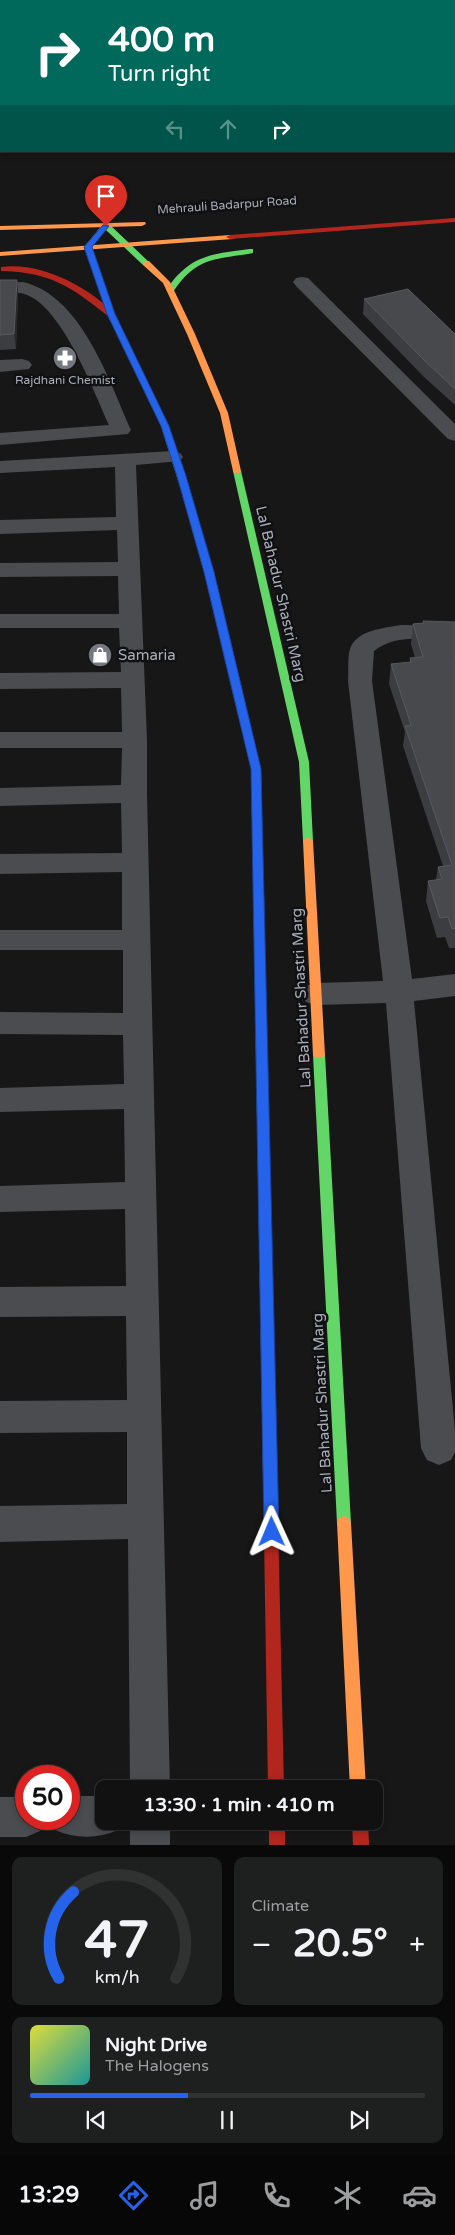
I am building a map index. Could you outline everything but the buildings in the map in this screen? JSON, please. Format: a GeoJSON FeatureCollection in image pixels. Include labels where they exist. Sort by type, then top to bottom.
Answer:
{"type":"FeatureCollection","features":[{"type":"Feature","properties":{"kind":"main road"},"geometry":{"type":"LineString","coordinates":[[0,254],[455,220]]}},
{"type":"Feature","properties":{"kind":"main road","name":"Mehrauli Badarpur Road"},"geometry":{"type":"LineString","coordinates":[[0,228],[154,223]]}},
{"type":"Feature","properties":{"kind":"main road"},"geometry":{"type":"LineString","coordinates":[[88,247],[106,226]]}},
{"type":"Feature","properties":{"kind":"main road","name":"Lal Bahadur Shastri Marg"},"geometry":{"type":"LineString","coordinates":[[106,226],[166,282],[224,413],[304,762],[358,1780]]}},
{"type":"Feature","properties":{"kind":"main road"},"geometry":{"type":"LineString","coordinates":[[280,246],[308,239],[330,230]]}},
{"type":"Feature","properties":{"kind":"main road"},"geometry":{"type":"LineString","coordinates":[[88,247],[111,314],[165,426],[173,458],[181,476],[209,572],[256,769],[276,1780]]}},
{"type":"Feature","properties":{"kind":"main road"},"geometry":{"type":"LineString","coordinates":[[170,290],[177,274],[194,262],[261,249]]}},
{"type":"Feature","properties":{"kind":"main road"},"geometry":{"type":"LineString","coordinates":[[0,269],[24,268],[53,273],[67,279],[111,314]]}},
{"type":"Feature","properties":{"kind":"main road"},"geometry":{"type":"LineString","coordinates":[[277,1830],[277,1845]]}},
{"type":"Feature","properties":{"kind":"main road"},"geometry":{"type":"LineString","coordinates":[[360,1830],[361,1845]]}},
{"type":"Feature","properties":{"kind":"street"},"geometry":{"type":"LineString","coordinates":[[302,282],[455,435]]}},
{"type":"Feature","properties":{"kind":"street"},"geometry":{"type":"LineString","coordinates":[[0,288],[23,287],[42,296],[71,326],[91,362],[121,430],[0,439]]}},
{"type":"Feature","properties":{"kind":"street"},"geometry":{"type":"LineString","coordinates":[[0,366],[22,365]]}},
{"type":"Feature","properties":{"kind":"street"},"geometry":{"type":"LineString","coordinates":[[0,467],[173,458]]}},
{"type":"Feature","properties":{"kind":"street"},"geometry":{"type":"LineString","coordinates":[[125,459],[129,523],[130,620],[135,740],[136,940],[139,1024],[150,1780]]}},
{"type":"Feature","properties":{"kind":"street"},"geometry":{"type":"LineString","coordinates":[[0,527],[129,523]]}},
{"type":"Feature","properties":{"kind":"street"},"geometry":{"type":"LineString","coordinates":[[0,570],[130,569]]}},
{"type":"Feature","properties":{"kind":"street"},"geometry":{"type":"LineString","coordinates":[[0,621],[130,620]]}},
{"type":"Feature","properties":{"kind":"street"},"geometry":{"type":"LineString","coordinates":[[439,1448],[399,992],[360,681],[362,649],[376,637],[401,632],[455,634]]}},
{"type":"Feature","properties":{"kind":"street"},"geometry":{"type":"LineString","coordinates":[[0,681],[132,680]]}},
{"type":"Feature","properties":{"kind":"street"},"geometry":{"type":"LineString","coordinates":[[0,740],[135,740]]}},
{"type":"Feature","properties":{"kind":"street"},"geometry":{"type":"LineString","coordinates":[[0,797],[134,794]]}},
{"type":"Feature","properties":{"kind":"street"},"geometry":{"type":"LineString","coordinates":[[0,864],[135,862]]}},
{"type":"Feature","properties":{"kind":"street"},"geometry":{"type":"LineString","coordinates":[[0,940],[136,940]]}},
{"type":"Feature","properties":{"kind":"street"},"geometry":{"type":"LineString","coordinates":[[316,994],[399,992],[455,985]]}},
{"type":"Feature","properties":{"kind":"street"},"geometry":{"type":"LineString","coordinates":[[0,1023],[139,1024]]}},
{"type":"Feature","properties":{"kind":"street"},"geometry":{"type":"LineString","coordinates":[[0,1100],[139,1096]]}},
{"type":"Feature","properties":{"kind":"street"},"geometry":{"type":"LineString","coordinates":[[0,1199],[140,1195]]}},
{"type":"Feature","properties":{"kind":"street"},"geometry":{"type":"LineString","coordinates":[[0,1302],[142,1301]]}},
{"type":"Feature","properties":{"kind":"street"},"geometry":{"type":"LineString","coordinates":[[0,1417],[144,1416]]}},
{"type":"Feature","properties":{"kind":"street"},"geometry":{"type":"LineString","coordinates":[[0,1524],[146,1521]]}},
{"type":"Feature","properties":{"kind":"street"},"geometry":{"type":"LineString","coordinates":[[80,1816],[95,1816]]}},
{"type":"Feature","properties":{"kind":"street"},"geometry":{"type":"LineString","coordinates":[[0,1817],[15,1817]]}},
{"type":"Feature","properties":{"kind":"street"},"geometry":{"type":"LineString","coordinates":[[150,1830],[150,1845]]}},
{"type":"Feature","properties":{"kind":"traffic: fast"},"geometry":{"type":"LineString","coordinates":[[146,263],[106,226],[88,247],[111,314],[165,426],[185,490]]}},
{"type":"Feature","properties":{"kind":"traffic: fast"},"geometry":{"type":"LineString","coordinates":[[170,290],[177,279],[194,264],[225,254],[250,251]]}},
{"type":"Feature","properties":{"kind":"traffic: fast"},"geometry":{"type":"LineString","coordinates":[[237,471],[304,762],[308,841]]}},
{"type":"Feature","properties":{"kind":"traffic: fast"},"geometry":{"type":"LineString","coordinates":[[258,872],[264,1176]]}},
{"type":"Feature","properties":{"kind":"traffic: fast"},"geometry":{"type":"LineString","coordinates":[[319,1055],[344,1523]]}},
{"type":"Feature","properties":{"kind":"traffic: slow"},"geometry":{"type":"LineString","coordinates":[[0,228],[142,224]]}},
{"type":"Feature","properties":{"kind":"traffic: slow"},"geometry":{"type":"LineString","coordinates":[[0,254],[230,237]]}},
{"type":"Feature","properties":{"kind":"traffic: slow"},"geometry":{"type":"LineString","coordinates":[[146,263],[166,282],[191,334],[224,413],[237,471]]}},
{"type":"Feature","properties":{"kind":"traffic: slow"},"geometry":{"type":"LineString","coordinates":[[185,490],[209,572],[256,769],[258,872]]}},
{"type":"Feature","properties":{"kind":"traffic: slow"},"geometry":{"type":"LineString","coordinates":[[308,841],[319,1055]]}},
{"type":"Feature","properties":{"kind":"traffic: slow"},"geometry":{"type":"LineString","coordinates":[[264,1176],[270,1475]]}},
{"type":"Feature","properties":{"kind":"traffic: slow"},"geometry":{"type":"LineString","coordinates":[[344,1523],[358,1780]]}},
{"type":"Feature","properties":{"kind":"traffic: jam"},"geometry":{"type":"LineString","coordinates":[[230,237],[455,220]]}},
{"type":"Feature","properties":{"kind":"traffic: jam"},"geometry":{"type":"LineString","coordinates":[[4,269],[37,272],[62,280],[85,294],[111,314]]}},
{"type":"Feature","properties":{"kind":"traffic: jam"},"geometry":{"type":"LineString","coordinates":[[270,1475],[276,1780]]}},
{"type":"Feature","properties":{"kind":"traffic: jam"},"geometry":{"type":"LineString","coordinates":[[277,1830],[277,1845]]}},
{"type":"Feature","properties":{"kind":"traffic: jam"},"geometry":{"type":"LineString","coordinates":[[360,1830],[361,1845]]}},
{"type":"Feature","properties":{"kind":"place","name":"Rajdhani Chemist"},"geometry":{"type":"Point","coordinates":[65,358]}},
{"type":"Feature","properties":{"kind":"place","name":"Samaria"},"geometry":{"type":"Point","coordinates":[100,655]}},
{"type":"Feature","properties":{"kind":"route"},"geometry":{"type":"LineString","coordinates":[[106,226],[88,247],[111,314],[165,426],[173,458],[181,476],[209,572],[256,769],[272,1532]]}}]}
